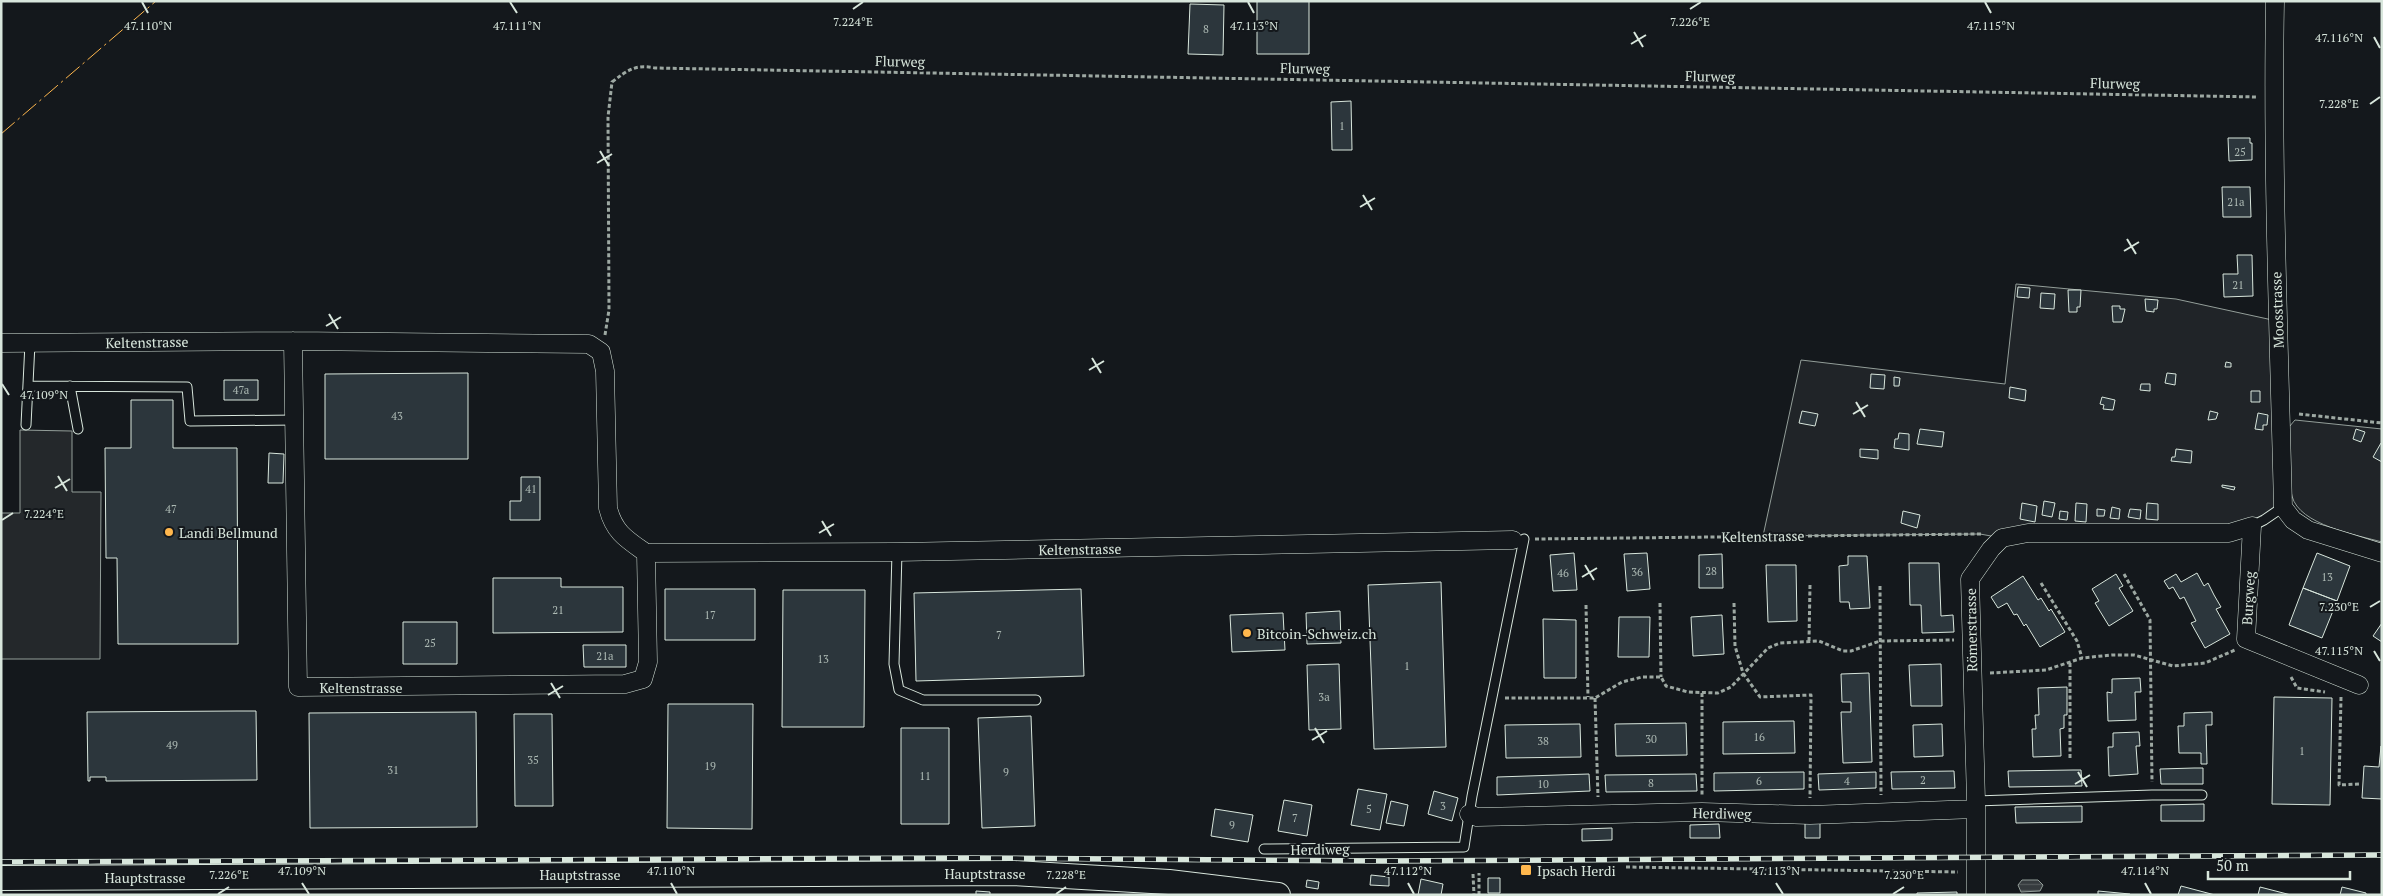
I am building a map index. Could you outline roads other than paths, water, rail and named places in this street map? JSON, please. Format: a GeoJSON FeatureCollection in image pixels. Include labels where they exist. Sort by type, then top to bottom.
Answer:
{"type":"FeatureCollection","features":[{"type":"Feature","properties":{"kind":"main road","name":"Hauptstrasse"},"geometry":{"type":"LineString","coordinates":[[1,878],[1014,873],[1169,882],[1278,895]]}},
{"type":"Feature","properties":{"kind":"street","name":"Moosstrasse"},"geometry":{"type":"LineString","coordinates":[[2275,1],[2273,98],[2283,507]]}},
{"type":"Feature","properties":{"kind":"street","name":"Keltenstrasse"},"geometry":{"type":"LineString","coordinates":[[293,341],[298,687],[624,684],[643,679],[648,662],[646,553]]}},
{"type":"Feature","properties":{"kind":"street","name":"Keltenstrasse"},"geometry":{"type":"LineString","coordinates":[[1,343],[293,341],[589,344],[601,352],[606,370],[608,508],[612,524],[625,538],[646,553],[897,552],[1518,540]]}},
{"type":"Feature","properties":{"kind":"street"},"geometry":{"type":"LineString","coordinates":[[2283,507],[2292,520],[2308,530],[2382,553]]}},
{"type":"Feature","properties":{"kind":"street","name":"Römerstrasse"},"geometry":{"type":"LineString","coordinates":[[1976,895],[1976,805],[1970,579],[1991,548],[2002,538],[2028,532],[2229,533],[2252,526]]}},
{"type":"Feature","properties":{"kind":"street","name":"Burgweg"},"geometry":{"type":"LineString","coordinates":[[2252,526],[2246,639],[2359,685]]}},
{"type":"Feature","properties":{"kind":"street","name":"Herdiweg"},"geometry":{"type":"LineString","coordinates":[[1469,814],[1477,816],[1598,815],[1702,812],[1810,815],[1976,805]]}},
{"type":"Feature","properties":{"kind":"lane"},"geometry":{"type":"LineString","coordinates":[[26,425],[30,343]]}},
{"type":"Feature","properties":{"kind":"lane"},"geometry":{"type":"LineString","coordinates":[[29,386],[187,387],[190,421],[295,420]]}},
{"type":"Feature","properties":{"kind":"lane"},"geometry":{"type":"LineString","coordinates":[[70,386],[78,429]]}},
{"type":"Feature","properties":{"kind":"lane"},"geometry":{"type":"LineString","coordinates":[[2252,526],[2283,507]]}},
{"type":"Feature","properties":{"kind":"lane","name":"Herdiweg"},"geometry":{"type":"LineString","coordinates":[[1264,849],[1464,847],[1492,698],[1518,540]]}},
{"type":"Feature","properties":{"kind":"lane"},"geometry":{"type":"LineString","coordinates":[[897,552],[894,664],[899,690],[923,700],[1036,700]]}},
{"type":"Feature","properties":{"kind":"lane"},"geometry":{"type":"LineString","coordinates":[[1976,805],[2152,794],[2202,795]]}},
{"type":"Feature","properties":{"kind":"railway"},"geometry":{"type":"LineString","coordinates":[[1,862],[967,858],[1382,861],[2382,855]]}},
{"type":"Feature","properties":{"kind":"place","name":"Landi Bellmund"},"geometry":{"type":"Point","coordinates":[169,532]}},
{"type":"Feature","properties":{"kind":"place","name":"Bitcoin-Schweiz.ch"},"geometry":{"type":"Point","coordinates":[1247,633]}},
{"type":"Feature","properties":{"kind":"place","name":"Ipsach Herdi"},"geometry":{"type":"Point","coordinates":[1526,870]}}]}
